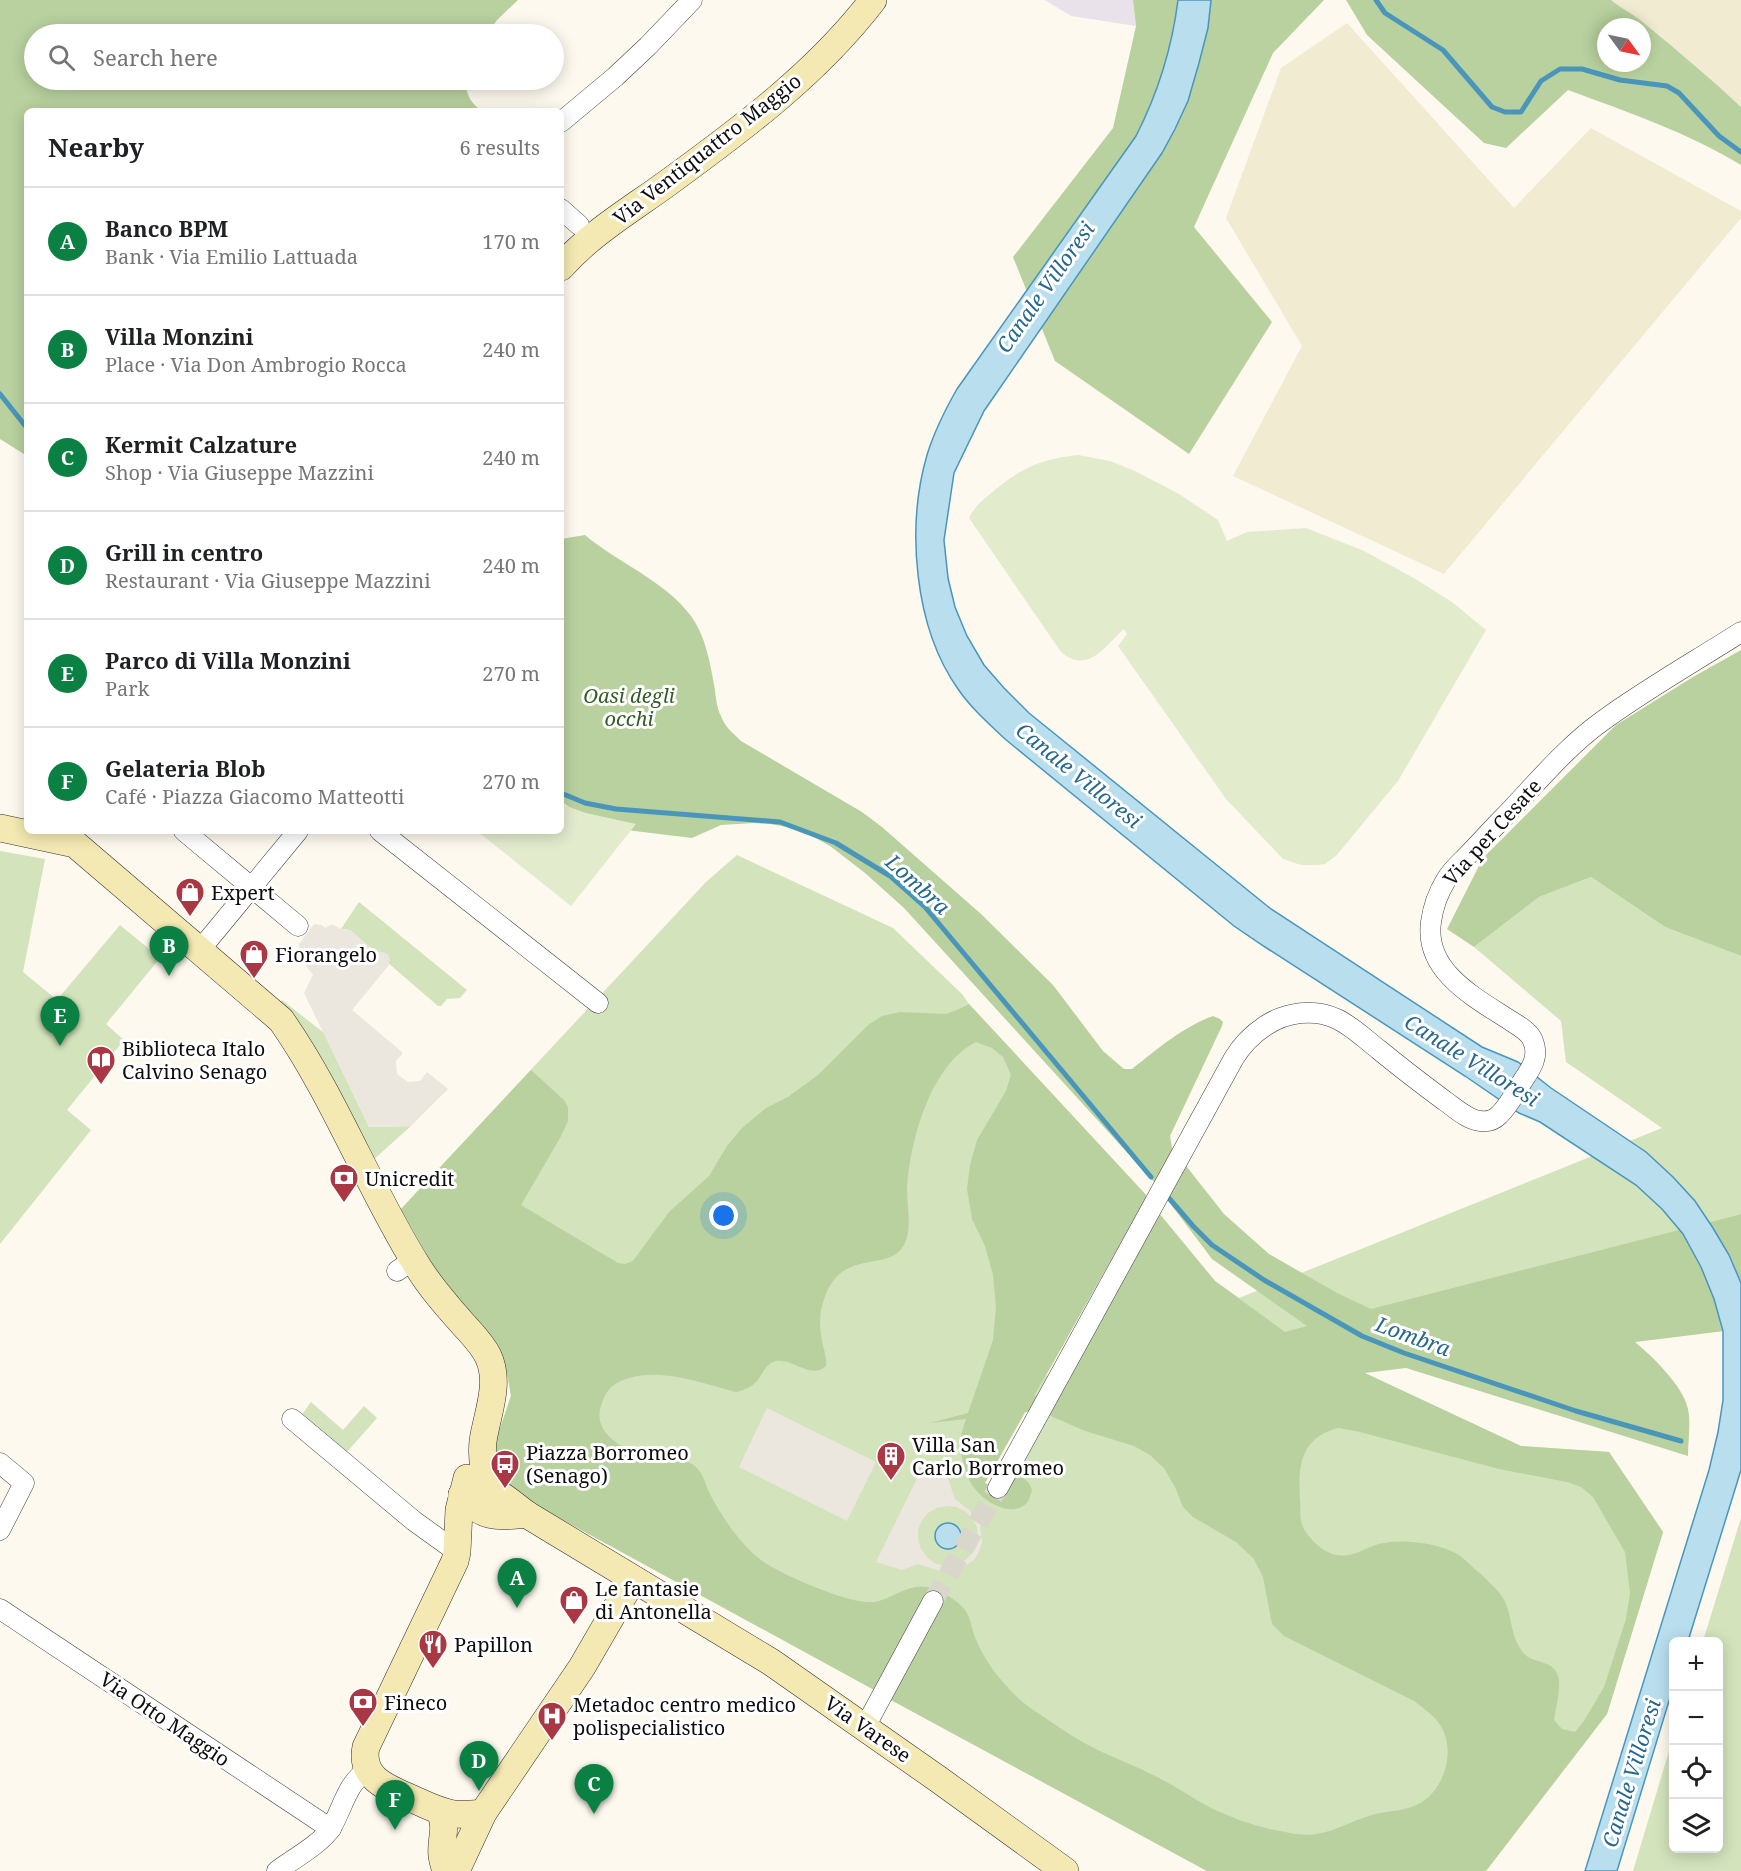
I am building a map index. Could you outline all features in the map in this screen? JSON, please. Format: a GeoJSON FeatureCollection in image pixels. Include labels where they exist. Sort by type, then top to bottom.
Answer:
{"type":"FeatureCollection","features":[{"type":"Feature","properties":{"kind":"street"},"geometry":{"type":"LineString","coordinates":[[564,119],[648,46],[692,0]]}},
{"type":"Feature","properties":{"kind":"street","name":"Via Ventiquattro Maggio"},"geometry":{"type":"LineString","coordinates":[[564,264],[592,238],[704,156],[791,87],[846,34],[873,0]]}},
{"type":"Feature","properties":{"kind":"street"},"geometry":{"type":"LineString","coordinates":[[564,212],[579,225]]}},
{"type":"Feature","properties":{"kind":"street","name":"Via per Cesate"},"geometry":{"type":"LineString","coordinates":[[998,1488],[1234,1058],[1256,1032],[1283,1016],[1298,1013],[1325,1015],[1351,1028],[1469,1117],[1484,1122],[1495,1118],[1503,1111],[1532,1067],[1536,1053],[1534,1042],[1522,1029],[1462,989],[1451,979],[1435,953],[1431,939],[1434,905],[1440,891],[1447,877],[1493,828],[1567,751],[1598,723],[1741,632]]}},
{"type":"Feature","properties":{"kind":"street"},"geometry":{"type":"LineString","coordinates":[[0,828],[24,831]]}},
{"type":"Feature","properties":{"kind":"street"},"geometry":{"type":"LineString","coordinates":[[54,834],[81,837],[199,951],[281,1020],[295,1040],[348,1137],[387,1215],[405,1265],[428,1282],[488,1356],[493,1384],[491,1408],[483,1441],[469,1471],[462,1494],[455,1561],[366,1747],[365,1761],[368,1770],[379,1782],[440,1811],[464,1815],[483,1813]]}},
{"type":"Feature","properties":{"kind":"street"},"geometry":{"type":"LineString","coordinates":[[188,834],[298,927]]}},
{"type":"Feature","properties":{"kind":"street"},"geometry":{"type":"LineString","coordinates":[[199,951],[296,834]]}},
{"type":"Feature","properties":{"kind":"street"},"geometry":{"type":"LineString","coordinates":[[384,834],[598,1003]]}},
{"type":"Feature","properties":{"kind":"street"},"geometry":{"type":"LineString","coordinates":[[292,1419],[414,1521],[457,1552]]}},
{"type":"Feature","properties":{"kind":"street"},"geometry":{"type":"LineString","coordinates":[[462,1494],[478,1489],[490,1490],[484,1474],[483,1441]]}},
{"type":"Feature","properties":{"kind":"street"},"geometry":{"type":"LineString","coordinates":[[0,1463],[24,1484],[0,1530]]}},
{"type":"Feature","properties":{"kind":"street","name":"Via Varese"},"geometry":{"type":"LineString","coordinates":[[490,1490],[771,1662],[1065,1871]]}},
{"type":"Feature","properties":{"kind":"street"},"geometry":{"type":"LineString","coordinates":[[462,1494],[474,1508],[488,1515],[526,1514]]}},
{"type":"Feature","properties":{"kind":"street"},"geometry":{"type":"LineString","coordinates":[[454,1866],[483,1813],[582,1666],[633,1579]]}},
{"type":"Feature","properties":{"kind":"street"},"geometry":{"type":"LineString","coordinates":[[865,1727],[933,1601]]}},
{"type":"Feature","properties":{"kind":"street","name":"Via Otto Maggio"},"geometry":{"type":"LineString","coordinates":[[0,1609],[331,1829]]}},
{"type":"Feature","properties":{"kind":"street"},"geometry":{"type":"LineString","coordinates":[[277,1871],[331,1829],[352,1786],[362,1773],[368,1770]]}},
{"type":"Feature","properties":{"kind":"street"},"geometry":{"type":"LineString","coordinates":[[440,1811],[454,1866]]}},
{"type":"Feature","properties":{"kind":"shaded area"},"geometry":{"type":"Polygon","coordinates":[[[1045,0],[1133,0],[1136,26],[1071,16],[1045,0]]]}},
{"type":"Feature","properties":{"kind":"shaded area"},"geometry":{"type":"Polygon","coordinates":[[[1611,0],[1741,0],[1741,107],[1651,29],[1651,18],[1635,18],[1611,0]]]}},
{"type":"Feature","properties":{"kind":"shaded area"},"geometry":{"type":"Polygon","coordinates":[[[1347,23],[1514,208],[1591,128],[1741,211],[1741,218],[1444,574],[1233,476],[1302,346],[1226,218],[1281,68],[1347,23]]]}},
{"type":"Feature","properties":{"kind":"shaded area"},"geometry":{"type":"Polygon","coordinates":[[[314,924],[326,928],[332,924],[341,929],[350,930],[375,951],[386,953],[389,956],[389,965],[352,1010],[402,1052],[396,1061],[397,1074],[408,1082],[420,1081],[427,1072],[448,1089],[411,1126],[369,1127],[304,993],[313,975],[300,958],[299,944],[314,924]]]}},
{"type":"Feature","properties":{"kind":"shaded area"},"geometry":{"type":"Polygon","coordinates":[[[767,1408],[876,1462],[847,1521],[739,1467],[767,1408]]]}},
{"type":"Feature","properties":{"kind":"shaded area"},"geometry":{"type":"Polygon","coordinates":[[[926,1460],[947,1476],[955,1499],[969,1510],[980,1524],[982,1543],[979,1551],[975,1559],[954,1571],[944,1572],[918,1564],[902,1570],[876,1562],[926,1460]],[[956,1507],[937,1508],[928,1513],[918,1530],[921,1549],[934,1563],[944,1566],[963,1562],[976,1547],[977,1527],[965,1511],[956,1507]]]}},
{"type":"Feature","properties":{"kind":"green space"},"geometry":{"type":"Polygon","coordinates":[[[0,0],[518,0],[494,24],[24,24],[24,90],[467,90],[470,99],[478,108],[24,108],[24,454],[0,439],[0,0]]]}},
{"type":"Feature","properties":{"kind":"green space"},"geometry":{"type":"Polygon","coordinates":[[[1133,0],[1324,0],[1273,53],[1194,227],[1272,322],[1189,454],[1055,361],[1013,257],[1113,128],[1136,26],[1133,0]]]}},
{"type":"Feature","properties":{"kind":"green space"},"geometry":{"type":"Polygon","coordinates":[[[1346,0],[1611,0],[1637,18],[1597,18],[1597,72],[1651,72],[1651,29],[1741,107],[1741,165],[1699,142],[1568,90],[1506,148],[1484,143],[1367,35],[1346,0]]]}},
{"type":"Feature","properties":{"kind":"green space"},"geometry":{"type":"Polygon","coordinates":[[[1078,455],[1110,461],[1179,494],[1218,520],[1227,541],[1247,532],[1306,528],[1362,550],[1452,602],[1486,630],[1398,781],[1336,856],[1325,864],[1301,865],[1283,859],[1226,799],[1118,646],[1127,634],[1124,629],[1103,650],[1088,659],[1071,658],[1061,652],[969,518],[984,499],[1021,472],[1052,459],[1078,455]]]}},
{"type":"Feature","properties":{"kind":"green space","name":"Oasi degli occhi"},"geometry":{"type":"Polygon","coordinates":[[[585,535],[668,592],[691,616],[700,632],[709,658],[718,709],[725,723],[741,741],[862,812],[882,827],[981,914],[1053,985],[1103,1051],[1124,1069],[1132,1069],[1171,1039],[1201,1021],[1213,1016],[1223,1022],[1170,1136],[1172,1148],[1224,1214],[1269,1254],[1337,1293],[1371,1309],[1741,1214],[1741,1329],[1635,1342],[1666,1372],[1685,1400],[1689,1420],[1688,1456],[1406,1368],[1365,1373],[1521,1446],[1609,1452],[1663,1532],[1607,1714],[1486,1871],[1207,1871],[891,1700],[943,1603],[926,1594],[874,1690],[517,1495],[497,1478],[493,1449],[511,1396],[505,1367],[432,1264],[401,1209],[531,1070],[564,1100],[568,1107],[568,1121],[521,1205],[618,1263],[625,1264],[633,1261],[669,1212],[709,1176],[727,1146],[742,1128],[766,1108],[788,1097],[818,1075],[868,1025],[882,1016],[900,1012],[946,1014],[969,1004],[1147,1196],[1034,1396],[1060,1390],[1158,1212],[1215,1281],[1285,1332],[1307,1326],[1212,1259],[1154,1182],[904,908],[830,846],[792,828],[770,824],[721,825],[692,838],[594,826],[564,803],[564,538],[585,535]],[[976,1042],[960,1053],[946,1068],[925,1106],[909,1170],[907,1189],[909,1224],[905,1243],[889,1258],[854,1266],[842,1272],[832,1282],[824,1299],[820,1326],[826,1366],[814,1371],[789,1362],[776,1361],[767,1366],[753,1385],[736,1392],[692,1380],[661,1375],[631,1378],[617,1383],[608,1391],[600,1409],[601,1425],[610,1438],[632,1451],[678,1459],[698,1469],[732,1530],[761,1560],[783,1573],[816,1588],[865,1602],[883,1600],[905,1590],[920,1587],[928,1587],[949,1597],[961,1605],[967,1613],[978,1645],[990,1666],[1005,1685],[1025,1704],[1086,1744],[1162,1780],[1220,1812],[1266,1828],[1309,1835],[1331,1830],[1372,1815],[1410,1808],[1422,1802],[1437,1787],[1446,1765],[1447,1743],[1438,1722],[1414,1701],[1284,1636],[1272,1624],[1263,1577],[1254,1559],[1236,1542],[1193,1517],[1183,1507],[1164,1468],[1150,1455],[1134,1446],[1085,1431],[1046,1414],[1048,1410],[1025,1412],[985,1483],[1003,1493],[1015,1471],[1029,1483],[1032,1490],[1027,1503],[1023,1506],[1016,1509],[1001,1508],[986,1500],[970,1480],[960,1447],[966,1419],[930,1423],[968,1413],[993,1340],[996,1307],[993,1275],[985,1246],[972,1219],[967,1189],[970,1165],[977,1140],[1006,1091],[1011,1075],[1003,1057],[992,1048],[976,1042]],[[1338,1428],[1325,1433],[1309,1446],[1304,1455],[1300,1476],[1301,1517],[1307,1534],[1317,1545],[1335,1555],[1342,1556],[1379,1544],[1398,1541],[1441,1547],[1459,1555],[1502,1596],[1508,1609],[1515,1638],[1523,1653],[1555,1669],[1559,1685],[1554,1720],[1562,1729],[1575,1732],[1604,1687],[1626,1619],[1630,1593],[1625,1552],[1593,1497],[1581,1487],[1567,1482],[1499,1469],[1338,1428]]]}},
{"type":"Feature","properties":{"kind":"green space"},"geometry":{"type":"Polygon","coordinates":[[[1741,650],[1741,956],[1665,927],[1591,877],[1539,897],[1474,947],[1447,929],[1483,858],[1616,725],[1741,650]]]}},
{"type":"Feature","properties":{"kind":"green space"},"geometry":{"type":"Polygon","coordinates":[[[564,805],[586,813],[636,824],[571,906],[481,834],[564,834],[564,805]]]}},
{"type":"Feature","properties":{"kind":"green space"},"geometry":{"type":"Polygon","coordinates":[[[0,851],[45,859],[23,972],[57,1000],[120,925],[160,958],[106,1024],[124,1040],[67,1110],[91,1130],[0,1244],[0,851]]]}},
{"type":"Feature","properties":{"kind":"green space"},"geometry":{"type":"Polygon","coordinates":[[[737,855],[893,928],[962,994],[1147,1196],[1046,1376],[1073,1365],[1158,1212],[1215,1281],[1239,1298],[1662,1128],[1566,1062],[1561,1021],[1474,947],[1539,897],[1591,877],[1665,927],[1741,956],[1741,1214],[1286,1332],[1304,1345],[1521,1446],[1609,1452],[1663,1532],[1607,1714],[1486,1871],[1207,1871],[891,1700],[943,1603],[926,1594],[874,1690],[493,1449],[511,1396],[505,1367],[401,1209],[706,882],[737,855]],[[1034,1397],[985,1483],[1003,1493],[1034,1397]]]}},
{"type":"Feature","properties":{"kind":"green space"},"geometry":{"type":"Polygon","coordinates":[[[359,902],[467,990],[460,998],[447,999],[441,1006],[438,1006],[350,930],[341,929],[359,902]]]}},
{"type":"Feature","properties":{"kind":"green space"},"geometry":{"type":"Polygon","coordinates":[[[282,1000],[324,1033],[369,1127],[411,1126],[371,1162],[279,1004],[282,1000]]]}},
{"type":"Feature","properties":{"kind":"green space"},"geometry":{"type":"Polygon","coordinates":[[[311,1402],[343,1430],[364,1406],[377,1418],[346,1453],[301,1416],[311,1402]]]}},
{"type":"Feature","properties":{"kind":"green space"},"geometry":{"type":"Polygon","coordinates":[[[1741,1518],[1741,1871],[1633,1871],[1669,1751],[1669,1853],[1723,1853],[1723,1637],[1704,1637],[1741,1518]]]}},
{"type":"Feature","properties":{"kind":"water","name":"Canale Villoresi"},"geometry":{"type":"Polygon","coordinates":[[[1178,0],[1211,0],[1208,28],[1188,101],[1162,153],[984,411],[954,473],[944,540],[948,578],[955,607],[967,636],[984,665],[1029,713],[1271,909],[1482,1047],[1518,1062],[1551,1088],[1646,1152],[1695,1201],[1729,1255],[1741,1283],[1741,1470],[1689,1637],[1669,1637],[1669,1701],[1617,1871],[1585,1871],[1709,1470],[1723,1400],[1723,1331],[1714,1299],[1701,1267],[1683,1234],[1662,1209],[1636,1185],[1540,1122],[1519,1113],[1234,926],[1005,739],[974,709],[958,689],[943,664],[923,607],[918,576],[917,513],[920,483],[936,430],[957,389],[1136,136],[1163,70],[1178,0]]]}},
{"type":"Feature","properties":{"kind":"water"},"geometry":{"type":"Polygon","coordinates":[[[948,1523],[957,1527],[961,1536],[957,1545],[948,1549],[939,1545],[935,1536],[939,1527],[948,1523]]]}},
{"type":"Feature","properties":{"kind":"waterway"},"geometry":{"type":"LineString","coordinates":[[1376,0],[1385,13],[1443,50],[1492,107],[1505,112],[1521,112],[1541,81],[1560,69],[1582,69],[1620,80],[1667,86],[1679,93],[1719,136],[1741,152]]}},
{"type":"Feature","properties":{"kind":"waterway","name":"Lombra"},"geometry":{"type":"LineString","coordinates":[[0,394],[24,424]]}},
{"type":"Feature","properties":{"kind":"waterway","name":"Lombra"},"geometry":{"type":"LineString","coordinates":[[564,794],[585,803],[616,809],[780,822],[836,843],[890,876],[925,907],[1151,1177]]}},
{"type":"Feature","properties":{"kind":"waterway","name":"Lombra"},"geometry":{"type":"LineString","coordinates":[[1168,1197],[1212,1245],[1264,1280],[1362,1336],[1404,1353],[1576,1411],[1681,1441]]}},
{"type":"Feature","properties":{"kind":"tunnel"},"geometry":{"type":"LineString","coordinates":[[933,1601],[998,1488]]}},
{"type":"Feature","properties":{"kind":"place","name":"Expert"},"geometry":{"type":"Point","coordinates":[190,918]}},
{"type":"Feature","properties":{"kind":"place","name":"Villa Monzini"},"geometry":{"type":"Point","coordinates":[169,976]}},
{"type":"Feature","properties":{"kind":"place","name":"Fiorangelo"},"geometry":{"type":"Point","coordinates":[254,980]}},
{"type":"Feature","properties":{"kind":"place","name":"Parco di Villa Monzini"},"geometry":{"type":"Point","coordinates":[60,1046]}},
{"type":"Feature","properties":{"kind":"place","name":"Biblioteca Italo Calvino Senago"},"geometry":{"type":"Point","coordinates":[101,1086]}},
{"type":"Feature","properties":{"kind":"place","name":"Unicredit"},"geometry":{"type":"Point","coordinates":[344,1204]}},
{"type":"Feature","properties":{"kind":"place","name":"Villa San Carlo Borromeo"},"geometry":{"type":"Point","coordinates":[891,1482]}},
{"type":"Feature","properties":{"kind":"place","name":"Piazza Borromeo (Senago)"},"geometry":{"type":"Point","coordinates":[505,1490]}},
{"type":"Feature","properties":{"kind":"place","name":"Banco BPM"},"geometry":{"type":"Point","coordinates":[517,1608]}},
{"type":"Feature","properties":{"kind":"place","name":"Le fantasie di Antonella"},"geometry":{"type":"Point","coordinates":[574,1626]}},
{"type":"Feature","properties":{"kind":"place","name":"Papillon"},"geometry":{"type":"Point","coordinates":[433,1670]}},
{"type":"Feature","properties":{"kind":"place","name":"Fineco"},"geometry":{"type":"Point","coordinates":[363,1728]}},
{"type":"Feature","properties":{"kind":"place","name":"Metadoc centro medico polispecialistico"},"geometry":{"type":"Point","coordinates":[552,1742]}},
{"type":"Feature","properties":{"kind":"place","name":"Grill in centro"},"geometry":{"type":"Point","coordinates":[479,1791]}},
{"type":"Feature","properties":{"kind":"place","name":"Kermit Calzature"},"geometry":{"type":"Point","coordinates":[594,1814]}},
{"type":"Feature","properties":{"kind":"place","name":"Gelateria Blob"},"geometry":{"type":"Point","coordinates":[395,1830]}}]}
